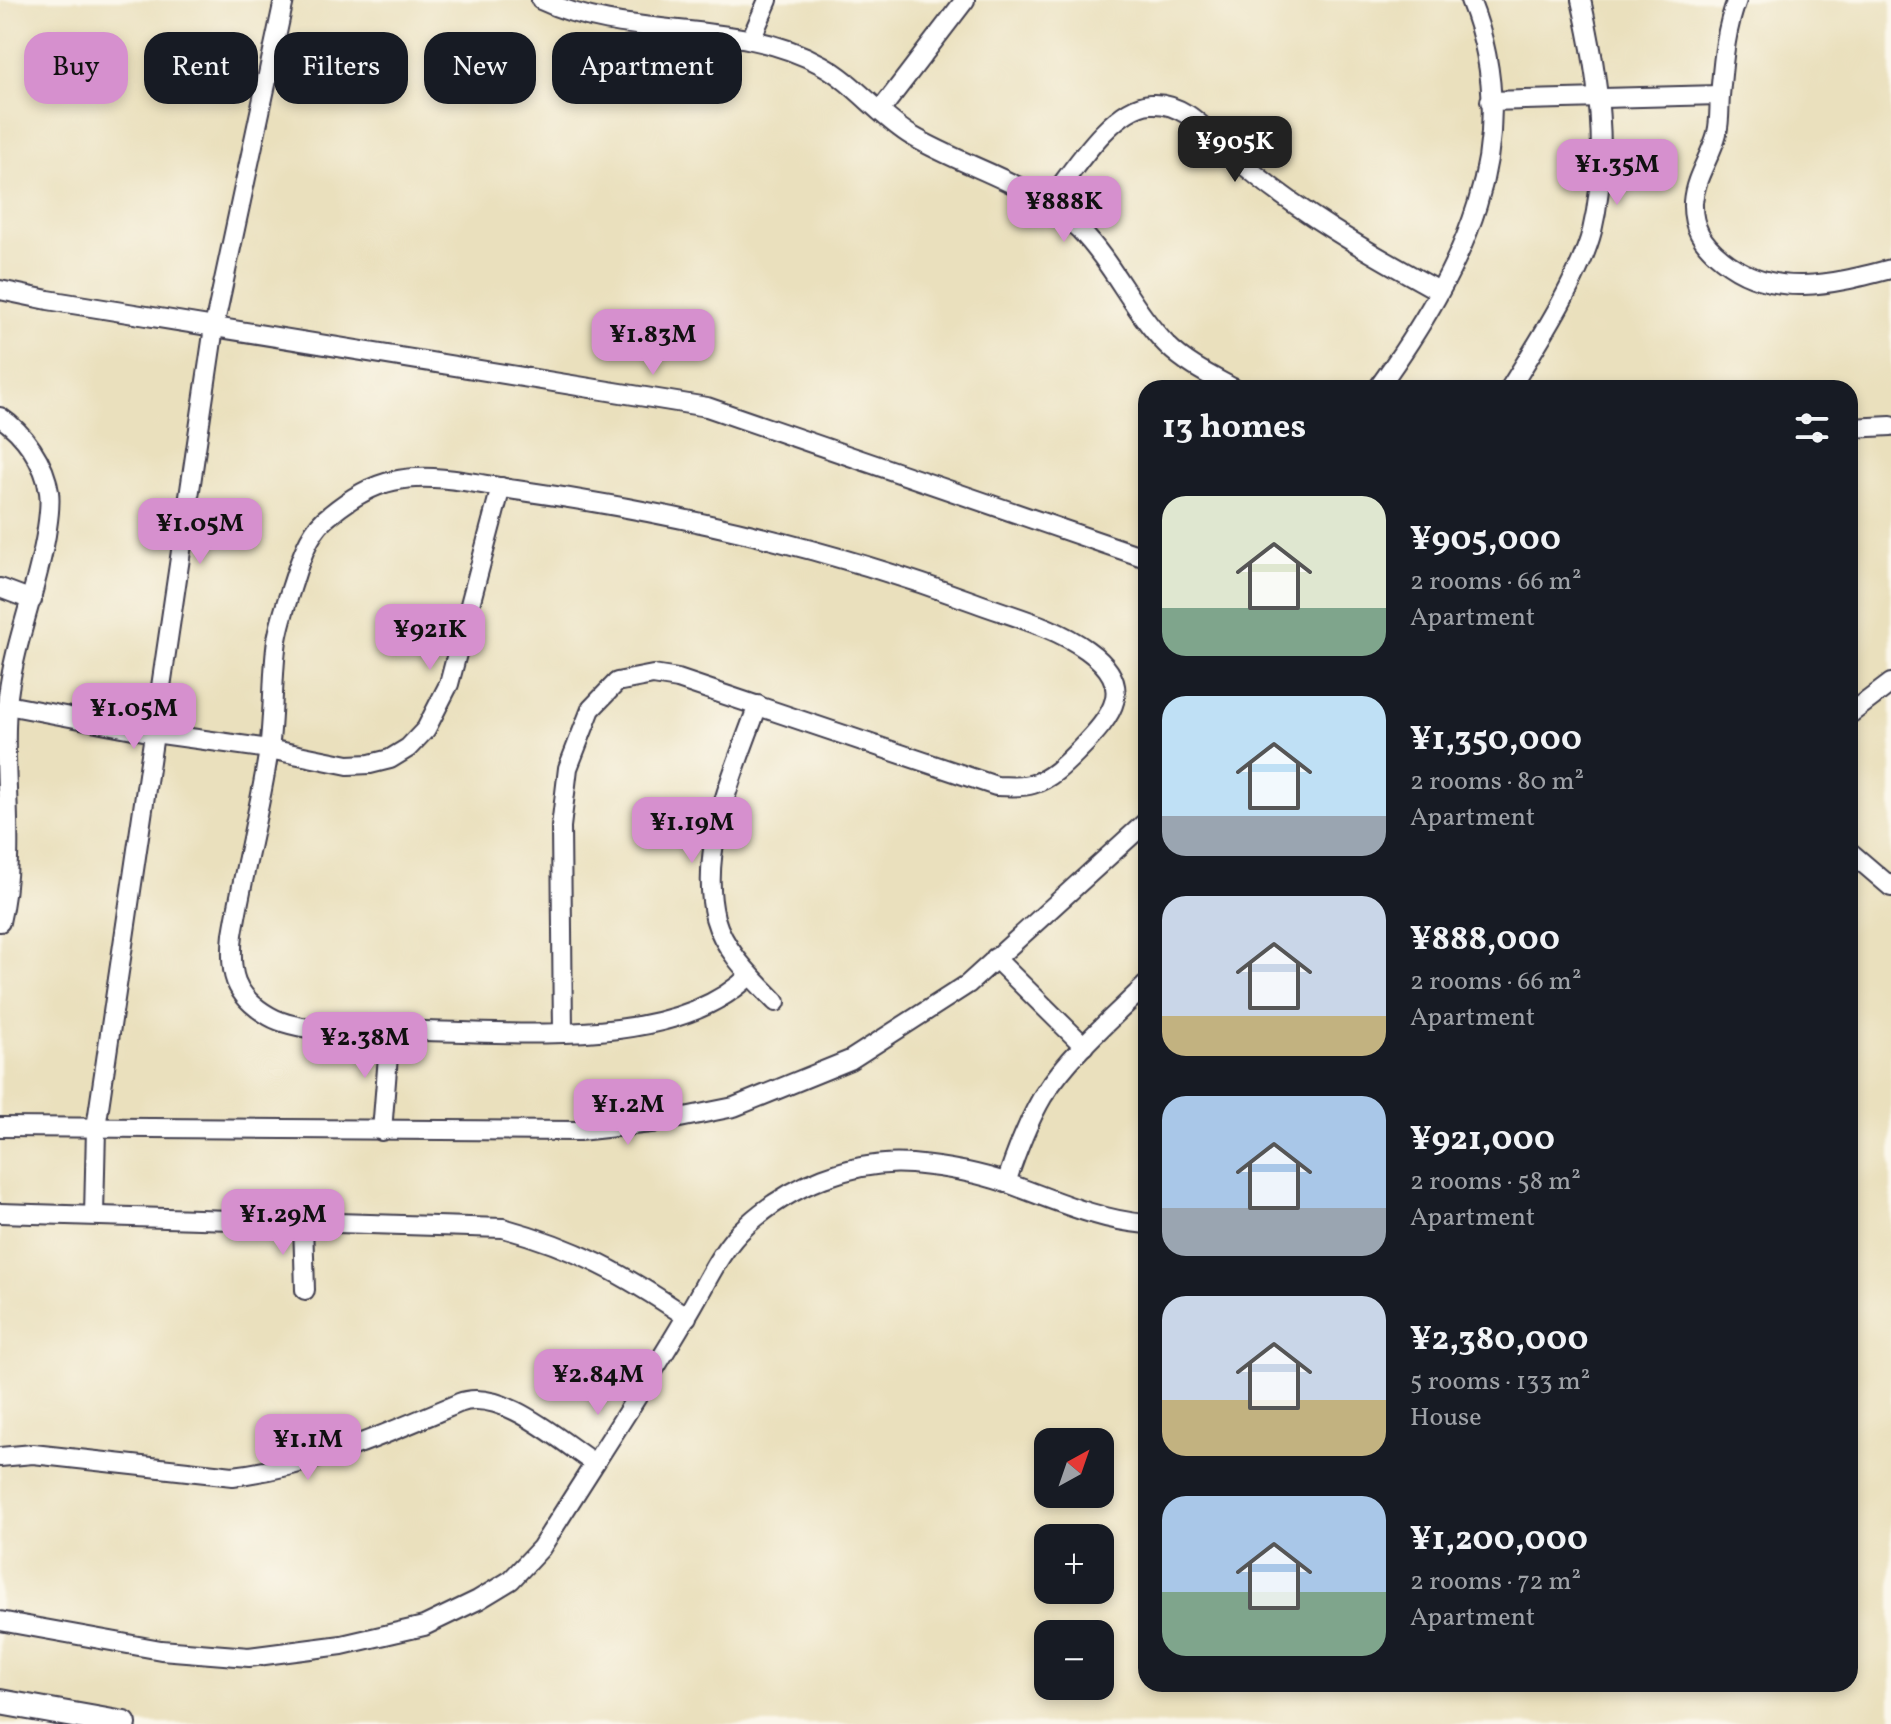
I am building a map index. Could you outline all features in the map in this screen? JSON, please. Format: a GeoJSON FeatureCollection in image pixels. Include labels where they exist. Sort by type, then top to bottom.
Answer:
{"type":"FeatureCollection","features":[{"type":"Feature","properties":{"kind":"main road"},"geometry":{"type":"LineString","coordinates":[[0,1702],[124,1724]]}},
{"type":"Feature","properties":{"kind":"street"},"geometry":{"type":"LineString","coordinates":[[94,1215],[96,1128],[214,327],[284,0]]}},
{"type":"Feature","properties":{"kind":"street"},"geometry":{"type":"LineString","coordinates":[[541,0],[597,19],[751,39],[796,51],[827,68],[910,135],[1048,203],[1079,229],[1103,256],[1148,323],[1169,347],[1219,380]]}},
{"type":"Feature","properties":{"kind":"street"},"geometry":{"type":"LineString","coordinates":[[751,39],[768,0]]}},
{"type":"Feature","properties":{"kind":"street"},"geometry":{"type":"LineString","coordinates":[[880,111],[965,0]]}},
{"type":"Feature","properties":{"kind":"street"},"geometry":{"type":"LineString","coordinates":[[1383,380],[1439,291],[1470,230],[1480,202],[1486,171],[1490,101],[1482,39],[1470,0]]}},
{"type":"Feature","properties":{"kind":"street"},"geometry":{"type":"LineString","coordinates":[[1515,380],[1570,283],[1591,233],[1599,184],[1597,97],[1595,59],[1581,0]]}},
{"type":"Feature","properties":{"kind":"street"},"geometry":{"type":"LineString","coordinates":[[1737,0],[1729,22],[1717,132],[1697,179],[1693,199],[1696,230],[1703,242],[1739,272],[1777,284],[1831,284],[1891,269]]}},
{"type":"Feature","properties":{"kind":"street"},"geometry":{"type":"LineString","coordinates":[[1490,101],[1720,95]]}},
{"type":"Feature","properties":{"kind":"street"},"geometry":{"type":"LineString","coordinates":[[1048,203],[1112,123],[1130,111],[1150,104],[1176,108],[1195,119],[1281,195],[1364,250],[1439,291]]}},
{"type":"Feature","properties":{"kind":"street"},"geometry":{"type":"LineString","coordinates":[[0,290],[707,407],[1138,555]]}},
{"type":"Feature","properties":{"kind":"street"},"geometry":{"type":"LineString","coordinates":[[0,417],[15,428],[29,445],[49,492],[41,565],[7,705],[9,861],[0,922]]}},
{"type":"Feature","properties":{"kind":"street"},"geometry":{"type":"LineString","coordinates":[[1858,428],[1891,426]]}},
{"type":"Feature","properties":{"kind":"street"},"geometry":{"type":"LineString","coordinates":[[563,1032],[561,827],[568,768],[591,709],[617,682],[653,675],[678,679],[996,786],[1011,787],[1033,784],[1063,766],[1109,717],[1115,699],[1115,684],[1111,673],[1101,662],[1060,634],[931,586],[743,530],[616,504],[501,487],[427,479],[393,481],[361,493],[317,526],[300,564],[278,638],[269,749],[235,921],[230,961],[240,991],[255,1007],[272,1018],[299,1026],[390,1031],[563,1032],[618,1029],[670,1018],[706,1007],[732,993],[750,975]]}},
{"type":"Feature","properties":{"kind":"street"},"geometry":{"type":"LineString","coordinates":[[7,705],[348,765],[390,759],[408,748],[426,729],[449,684],[501,487]]}},
{"type":"Feature","properties":{"kind":"street"},"geometry":{"type":"LineString","coordinates":[[0,588],[32,600]]}},
{"type":"Feature","properties":{"kind":"street"},"geometry":{"type":"LineString","coordinates":[[1858,708],[1891,683]]}},
{"type":"Feature","properties":{"kind":"street"},"geometry":{"type":"LineString","coordinates":[[758,705],[720,811],[713,851],[712,886],[715,919],[736,958],[776,1002]]}},
{"type":"Feature","properties":{"kind":"street"},"geometry":{"type":"LineString","coordinates":[[0,1127],[579,1131],[660,1122],[734,1107],[850,1060],[968,984],[1138,829]]}},
{"type":"Feature","properties":{"kind":"street"},"geometry":{"type":"LineString","coordinates":[[1858,858],[1889,883]]}},
{"type":"Feature","properties":{"kind":"street"},"geometry":{"type":"LineString","coordinates":[[995,958],[1084,1046]]}},
{"type":"Feature","properties":{"kind":"street"},"geometry":{"type":"LineString","coordinates":[[1006,1183],[1043,1097],[1084,1046],[1138,993]]}},
{"type":"Feature","properties":{"kind":"street"},"geometry":{"type":"LineString","coordinates":[[382,1131],[390,1031]]}},
{"type":"Feature","properties":{"kind":"street"},"geometry":{"type":"LineString","coordinates":[[0,1621],[161,1650],[249,1657],[342,1645],[424,1626],[478,1600],[511,1580],[541,1548],[687,1317],[717,1261],[745,1226],[785,1197],[832,1175],[866,1164],[908,1163],[959,1169],[1090,1214],[1138,1223]]}},
{"type":"Feature","properties":{"kind":"street"},"geometry":{"type":"LineString","coordinates":[[0,1213],[503,1228],[548,1241],[605,1265],[687,1317]]}},
{"type":"Feature","properties":{"kind":"street"},"geometry":{"type":"LineString","coordinates":[[303,1223],[305,1290]]}},
{"type":"Feature","properties":{"kind":"street"},"geometry":{"type":"LineString","coordinates":[[0,1457],[33,1454],[233,1476],[350,1449],[459,1403],[486,1399],[506,1406],[594,1463]]}}]}
